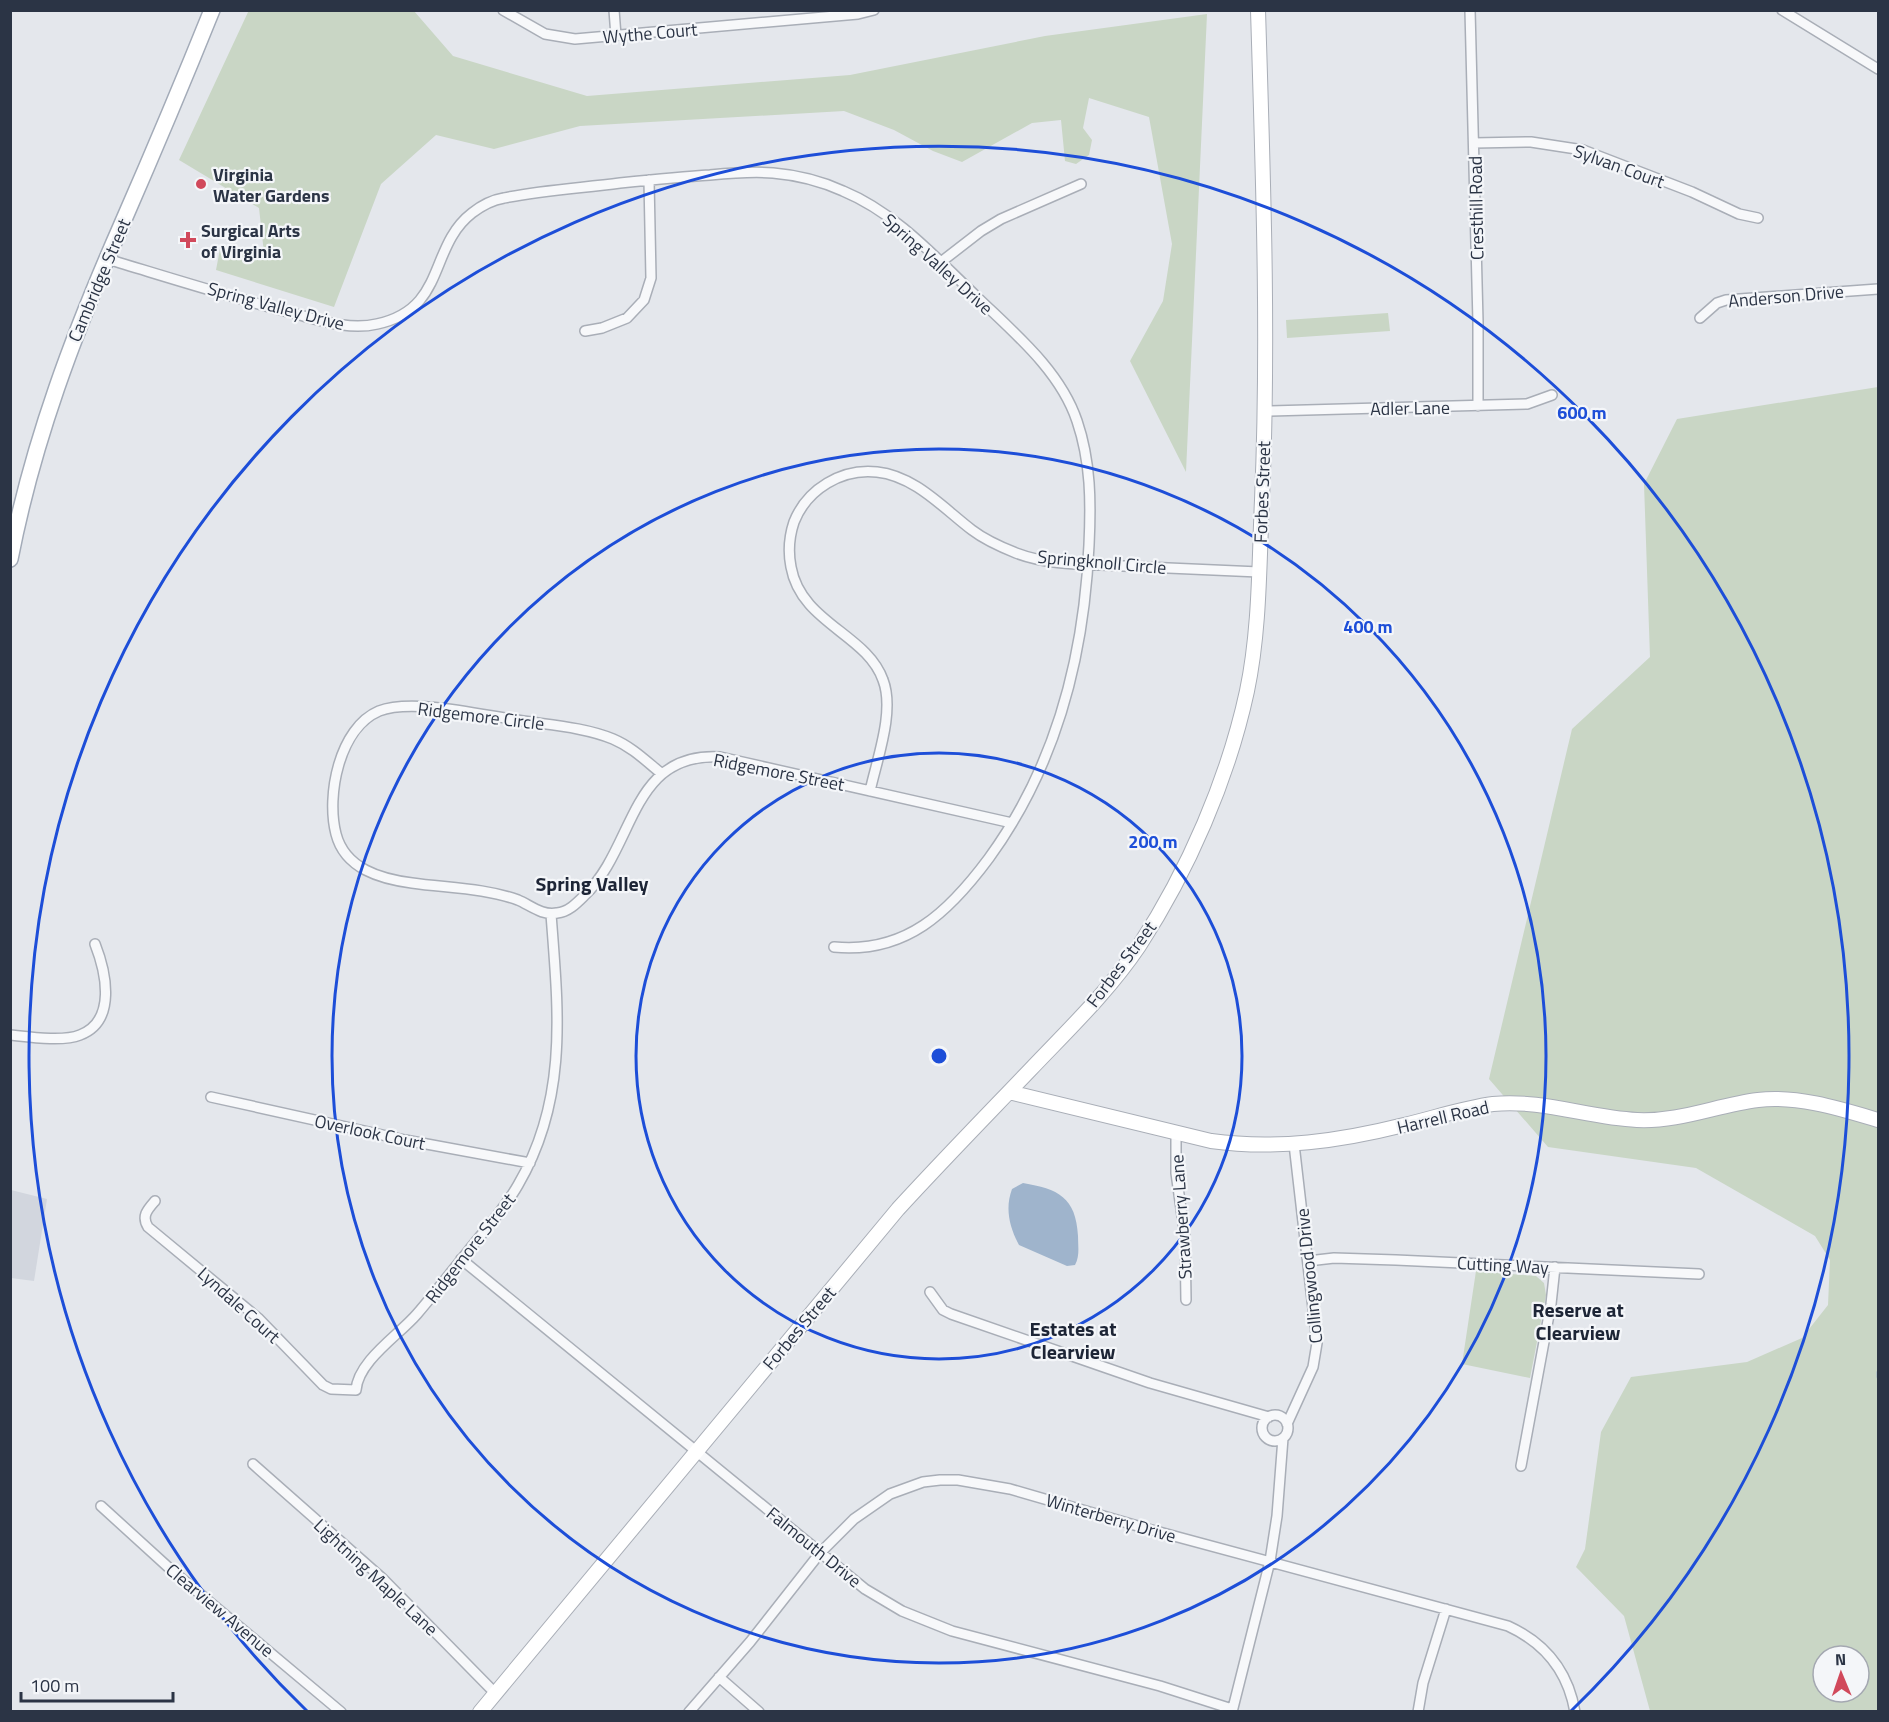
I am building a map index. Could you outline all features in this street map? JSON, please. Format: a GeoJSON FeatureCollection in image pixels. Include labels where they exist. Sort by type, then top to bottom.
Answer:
{"type":"FeatureCollection","features":[{"type":"Feature","properties":{"kind":"main road","name":"Cambridge Street"},"geometry":{"type":"LineString","coordinates":[[10,559],[33,460],[54,391],[107,259],[213,10]]}},
{"type":"Feature","properties":{"kind":"street","name":"Wythe Court"},"geometry":{"type":"LineString","coordinates":[[503,10],[532,28],[560,38],[575,39],[858,14],[874,10]]}},
{"type":"Feature","properties":{"kind":"street"},"geometry":{"type":"LineString","coordinates":[[614,10],[616,36]]}},
{"type":"Feature","properties":{"kind":"street","name":"Forbes Street"},"geometry":{"type":"LineString","coordinates":[[480,1712],[898,1209],[1115,979],[1138,947],[1178,877],[1204,823],[1237,731],[1252,665],[1259,572],[1266,411],[1266,301],[1258,10]]}},
{"type":"Feature","properties":{"kind":"street","name":"Cresthill Road"},"geometry":{"type":"LineString","coordinates":[[1470,10],[1478,406]]}},
{"type":"Feature","properties":{"kind":"street"},"geometry":{"type":"LineString","coordinates":[[1782,10],[1878,69]]}},
{"type":"Feature","properties":{"kind":"street","name":"Sylvan Court"},"geometry":{"type":"LineString","coordinates":[[1474,143],[1532,142],[1583,150],[1692,192],[1740,214],[1758,218]]}},
{"type":"Feature","properties":{"kind":"street","name":"Spring Valley Drive"},"geometry":{"type":"LineString","coordinates":[[107,259],[273,308],[342,325],[371,326],[398,316],[423,297],[434,280],[450,238],[467,217],[478,208],[504,198],[649,180],[749,172],[773,173],[820,182],[858,198],[884,213],[941,262],[1048,370],[1069,401],[1088,462],[1091,508],[1088,564],[1079,643],[1064,708],[1042,768],[1012,823],[973,880],[950,904],[924,926],[909,935],[876,946],[858,949],[834,947]]}},
{"type":"Feature","properties":{"kind":"street"},"geometry":{"type":"LineString","coordinates":[[585,331],[602,328],[627,318],[644,300],[651,278],[649,180]]}},
{"type":"Feature","properties":{"kind":"street"},"geometry":{"type":"LineString","coordinates":[[941,262],[981,231],[1001,219],[1082,184]]}},
{"type":"Feature","properties":{"kind":"street","name":"Anderson Drive"},"geometry":{"type":"LineString","coordinates":[[1700,318],[1717,303],[1726,300],[1878,289]]}},
{"type":"Feature","properties":{"kind":"street","name":"Adler Lane"},"geometry":{"type":"LineString","coordinates":[[1266,411],[1527,404],[1552,395]]}},
{"type":"Feature","properties":{"kind":"street","name":"Springknoll Circle"},"geometry":{"type":"LineString","coordinates":[[870,791],[886,718],[887,693],[884,680],[872,661],[817,613],[797,587],[789,559],[789,544],[795,520],[801,508],[812,495],[834,479],[864,471],[891,475],[922,490],[973,531],[999,546],[1035,558],[1088,564],[1259,572]]}},
{"type":"Feature","properties":{"kind":"street","name":"Ridgemore Circle"},"geometry":{"type":"LineString","coordinates":[[551,914],[495,893],[382,878],[370,873],[348,857],[336,835],[332,807],[339,767],[355,728],[371,715],[393,708],[417,707],[456,711],[597,734],[626,745],[662,774]]}},
{"type":"Feature","properties":{"kind":"street","name":"Ridgemore Street"},"geometry":{"type":"LineString","coordinates":[[356,1390],[357,1380],[374,1356],[409,1323],[462,1259],[505,1205],[530,1163],[547,1112],[557,1059],[557,994],[551,914],[566,911],[573,906],[602,876],[641,800],[662,774],[684,761],[698,758],[720,758],[1012,823]]}},
{"type":"Feature","properties":{"kind":"street"},"geometry":{"type":"LineString","coordinates":[[10,1035],[72,1038],[81,1035],[95,1025],[105,1006],[104,971],[95,944]]}},
{"type":"Feature","properties":{"kind":"street","name":"Harrell Road"},"geometry":{"type":"LineString","coordinates":[[1009,1092],[1176,1133],[1241,1145],[1294,1144],[1368,1134],[1471,1108],[1514,1103],[1613,1118],[1658,1120],[1680,1118],[1742,1102],[1781,1099],[1831,1107],[1878,1120]]}},
{"type":"Feature","properties":{"kind":"street","name":"Overlook Court"},"geometry":{"type":"LineString","coordinates":[[211,1097],[405,1140],[530,1163]]}},
{"type":"Feature","properties":{"kind":"street","name":"Strawberry Lane"},"geometry":{"type":"LineString","coordinates":[[1176,1133],[1176,1173],[1185,1237],[1186,1300]]}},
{"type":"Feature","properties":{"kind":"street","name":"Collingwood Drive"},"geometry":{"type":"LineString","coordinates":[[1287,1424],[1317,1353],[1316,1323],[1294,1144]]}},
{"type":"Feature","properties":{"kind":"street","name":"Lyndale Court"},"geometry":{"type":"LineString","coordinates":[[155,1201],[145,1213],[145,1223],[148,1227],[258,1318],[323,1385],[331,1389],[356,1390]]}},
{"type":"Feature","properties":{"kind":"street","name":"Cutting Way"},"geometry":{"type":"LineString","coordinates":[[1308,1261],[1351,1258],[1699,1274]]}},
{"type":"Feature","properties":{"kind":"street","name":"Falmouth Drive"},"geometry":{"type":"LineString","coordinates":[[462,1259],[820,1553],[865,1589],[902,1611],[927,1622],[1196,1696],[1232,1710]]}},
{"type":"Feature","properties":{"kind":"street"},"geometry":{"type":"LineString","coordinates":[[1521,1466],[1551,1304],[1555,1267]]}},
{"type":"Feature","properties":{"kind":"street"},"geometry":{"type":"LineString","coordinates":[[930,1292],[943,1310],[951,1314],[1118,1372],[1252,1413],[1269,1417],[1279,1416],[1297,1403]]}},
{"type":"Feature","properties":{"kind":"street"},"geometry":{"type":"LineString","coordinates":[[1252,1413],[1263,1427],[1265,1435],[1271,1440],[1281,1459]]}},
{"type":"Feature","properties":{"kind":"street"},"geometry":{"type":"LineString","coordinates":[[1232,1710],[1270,1561],[1277,1516],[1283,1438],[1288,1431],[1286,1420],[1279,1416]]}},
{"type":"Feature","properties":{"kind":"street"},"geometry":{"type":"LineString","coordinates":[[1263,1427],[1269,1417]]}},
{"type":"Feature","properties":{"kind":"street"},"geometry":{"type":"LineString","coordinates":[[1271,1440],[1283,1438]]}},
{"type":"Feature","properties":{"kind":"street","name":"Lightning Maple Lane"},"geometry":{"type":"LineString","coordinates":[[253,1464],[382,1578],[495,1693]]}},
{"type":"Feature","properties":{"kind":"street","name":"Winterberry Drive"},"geometry":{"type":"LineString","coordinates":[[689,1712],[765,1623],[820,1553],[854,1519],[891,1494],[923,1482],[958,1480],[1010,1489],[1508,1626],[1533,1640],[1555,1662],[1570,1690],[1575,1712]]}},
{"type":"Feature","properties":{"kind":"street","name":"Clearview Avenue"},"geometry":{"type":"LineString","coordinates":[[101,1506],[177,1575],[341,1712]]}},
{"type":"Feature","properties":{"kind":"street"},"geometry":{"type":"LineString","coordinates":[[1418,1712],[1423,1683],[1446,1609]]}},
{"type":"Feature","properties":{"kind":"street"},"geometry":{"type":"LineString","coordinates":[[719,1677],[759,1712]]}},
{"type":"Feature","properties":{"kind":"shaded area"},"geometry":{"type":"Polygon","coordinates":[[[11,1190],[47,1199],[34,1281],[11,1278],[11,1190]]]}},
{"type":"Feature","properties":{"kind":"green space"},"geometry":{"type":"Polygon","coordinates":[[[249,10],[414,11],[453,56],[587,96],[850,75],[1045,36],[1207,14],[1186,472],[1130,361],[1163,301],[1172,244],[1149,117],[1089,98],[1083,128],[1092,140],[1089,155],[1076,164],[1065,161],[1061,120],[1032,123],[962,162],[933,151],[894,130],[844,111],[580,126],[494,149],[436,135],[381,184],[334,307],[216,270],[220,249],[264,253],[259,208],[179,160],[249,10]]]}},
{"type":"Feature","properties":{"kind":"green space"},"geometry":{"type":"Polygon","coordinates":[[[1388,313],[1390,331],[1287,338],[1286,320],[1388,313]]]}},
{"type":"Feature","properties":{"kind":"green space"},"geometry":{"type":"Polygon","coordinates":[[[1878,387],[1878,1711],[1650,1711],[1624,1616],[1576,1567],[1585,1549],[1601,1432],[1631,1377],[1747,1362],[1802,1338],[1828,1305],[1830,1260],[1815,1236],[1696,1168],[1548,1147],[1489,1079],[1572,729],[1650,657],[1644,484],[1677,419],[1878,387]]]}},
{"type":"Feature","properties":{"kind":"green space"},"geometry":{"type":"Polygon","coordinates":[[[1476,1271],[1536,1276],[1544,1283],[1546,1295],[1530,1378],[1462,1364],[1476,1271]]]}},
{"type":"Feature","properties":{"kind":"water"},"geometry":{"type":"Polygon","coordinates":[[[1023,1183],[1055,1192],[1069,1204],[1078,1236],[1078,1255],[1075,1265],[1067,1266],[1019,1245],[1011,1224],[1009,1203],[1012,1189],[1023,1183]]]}},
{"type":"Feature","properties":{"kind":"waterway"},"geometry":{"type":"LineString","coordinates":[[1878,1372],[1878,1377]]}},
{"type":"Feature","properties":{"kind":"place","name":"Virginia Water Gardens"},"geometry":{"type":"Point","coordinates":[201,184]}},
{"type":"Feature","properties":{"kind":"place","name":"Surgical Arts of Virginia"},"geometry":{"type":"Point","coordinates":[188,240]}},
{"type":"Feature","properties":{"kind":"district","name":"Spring Valley"},"geometry":{"type":"Point","coordinates":[592,883]}},
{"type":"Feature","properties":{"kind":"district","name":"Reserve at Clearview"},"geometry":{"type":"Point","coordinates":[1578,1320]}},
{"type":"Feature","properties":{"kind":"district","name":"Estates at Clearview"},"geometry":{"type":"Point","coordinates":[1073,1340]}}]}
